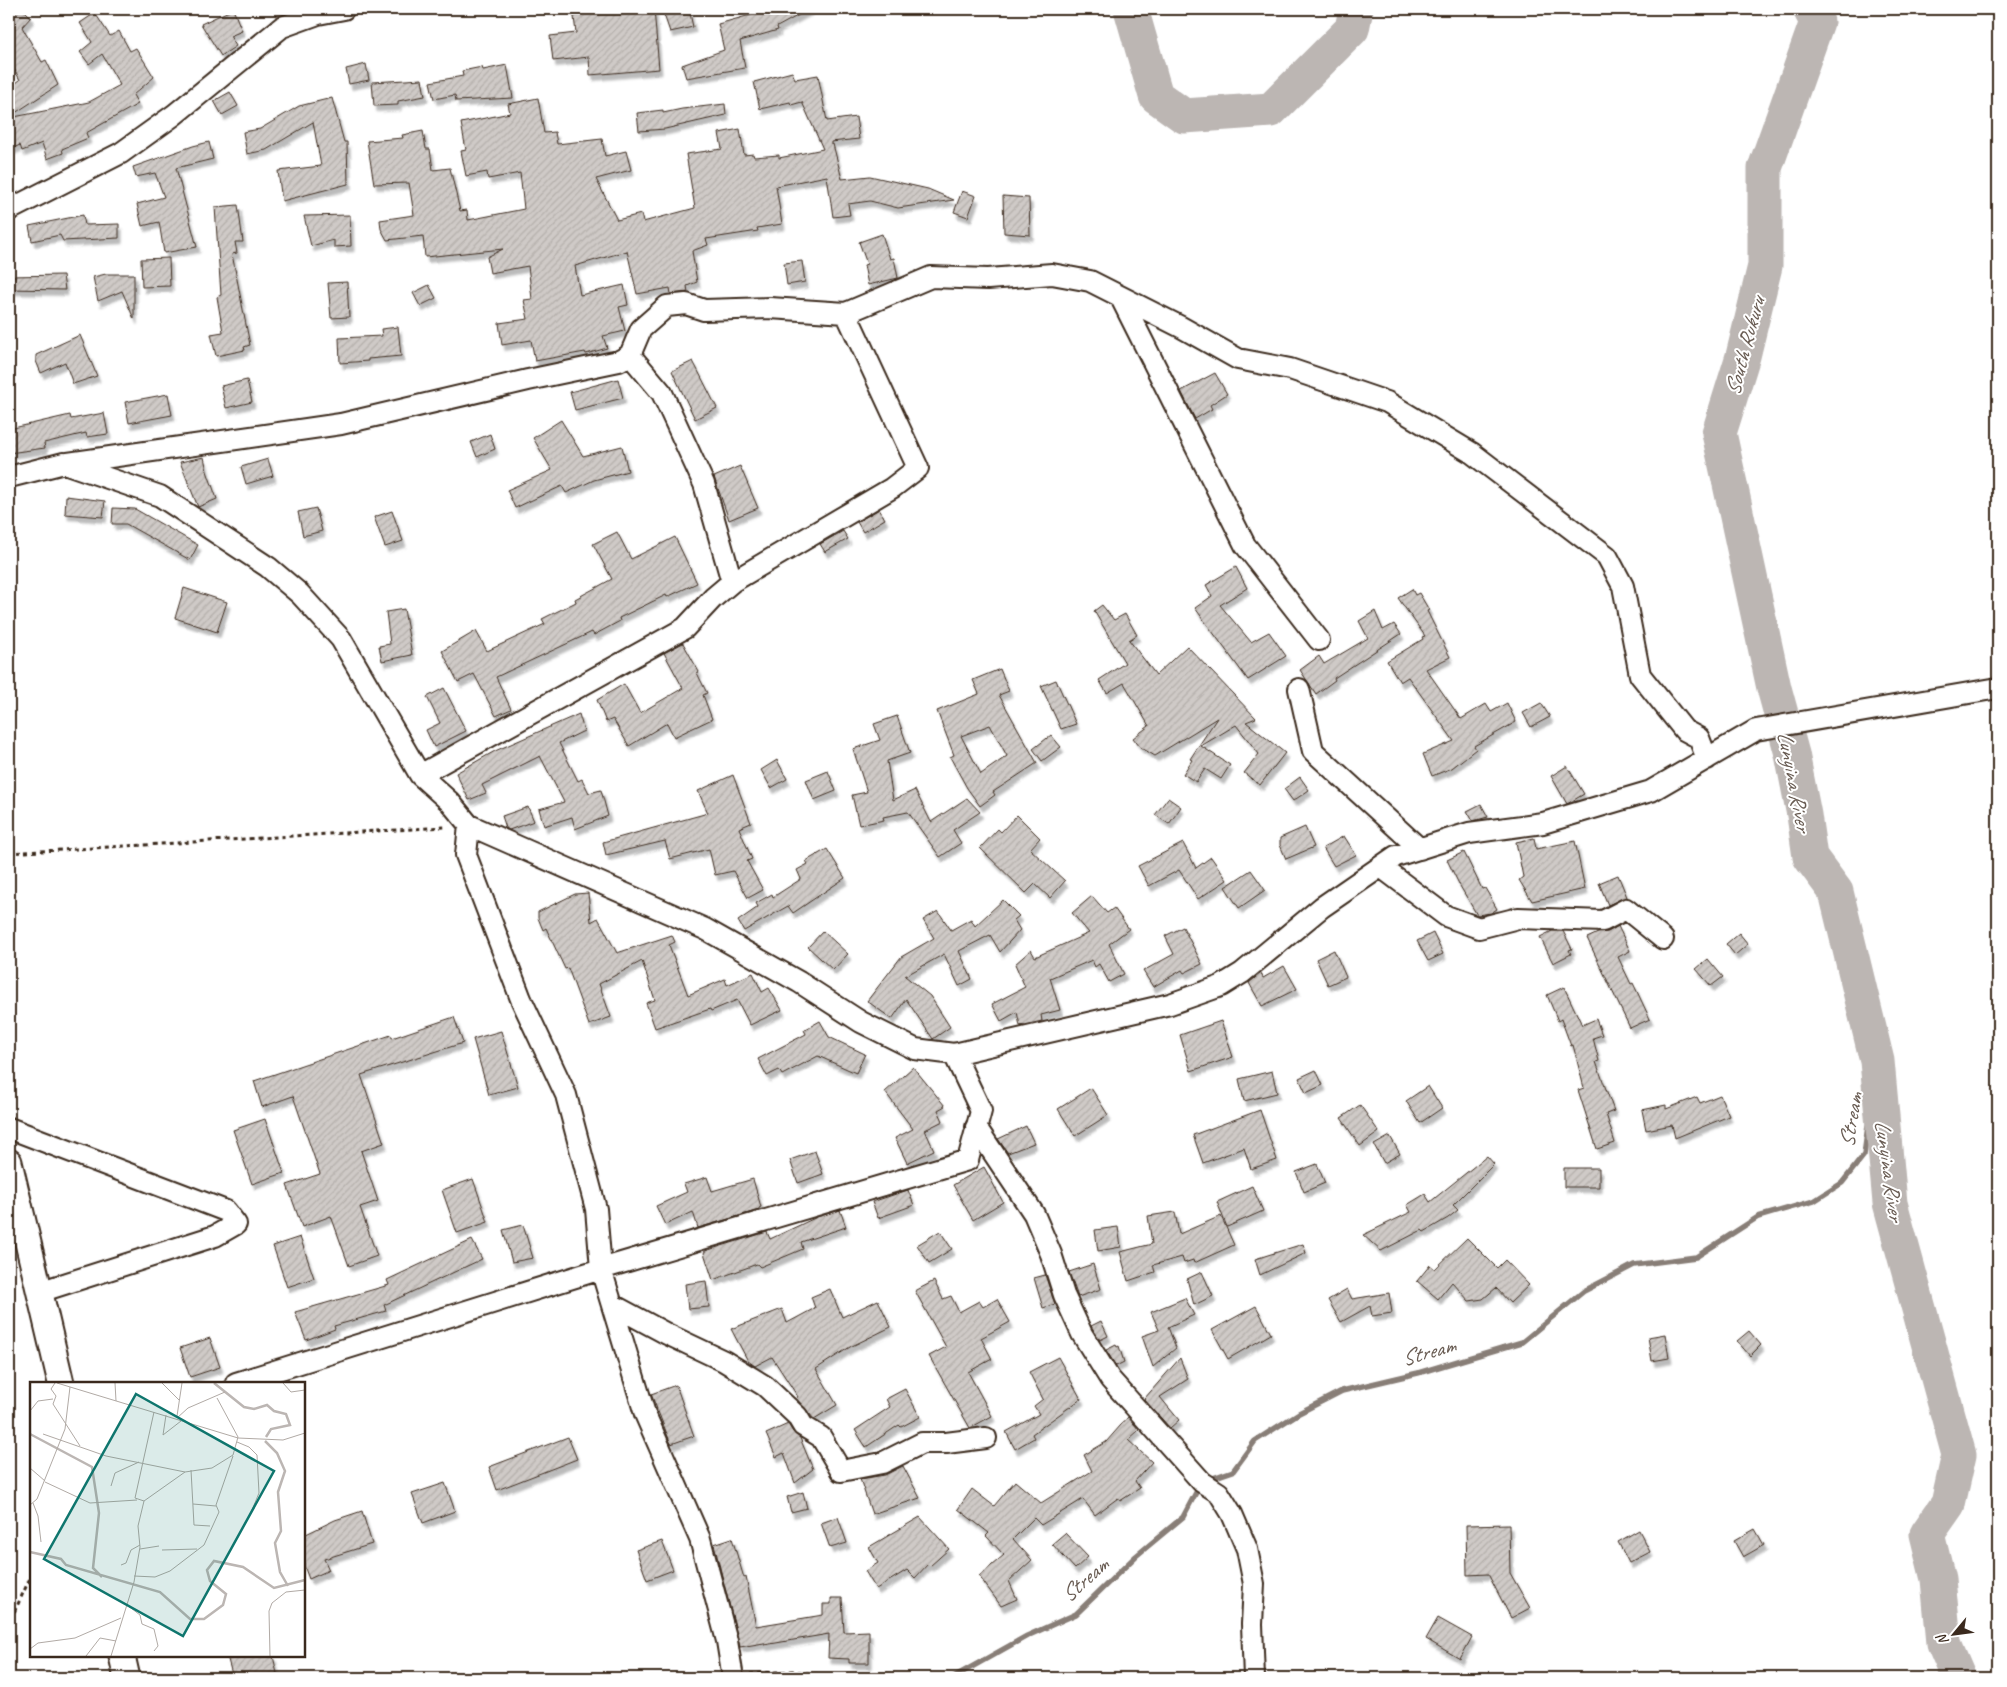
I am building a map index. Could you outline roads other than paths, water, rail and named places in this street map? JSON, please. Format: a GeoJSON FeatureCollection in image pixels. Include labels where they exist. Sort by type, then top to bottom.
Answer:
{"type":"FeatureCollection","features":[{"type":"Feature","properties":{"kind":"main road"},"geometry":{"type":"LineString","coordinates":[[10,1175],[61,1382]]}},
{"type":"Feature","properties":{"kind":"main road"},"geometry":{"type":"LineString","coordinates":[[122,1657],[127,1678]]}},
{"type":"Feature","properties":{"kind":"street"},"geometry":{"type":"LineString","coordinates":[[9,210],[121,153],[174,115],[282,27],[318,14],[344,9]]}},
{"type":"Feature","properties":{"kind":"street"},"geometry":{"type":"LineString","coordinates":[[9,476],[64,463],[341,424],[528,380],[620,361],[630,355],[641,329],[667,306],[686,304],[704,310],[770,308],[846,313],[932,277],[988,279],[1052,274],[1090,281],[1181,327],[1238,359],[1290,369],[1387,402],[1472,453],[1607,556],[1623,586],[1640,675],[1684,730],[1699,738],[1707,759]]}},
{"type":"Feature","properties":{"kind":"street"},"geometry":{"type":"LineString","coordinates":[[1121,298],[1245,545],[1319,640]]}},
{"type":"Feature","properties":{"kind":"street"},"geometry":{"type":"LineString","coordinates":[[420,775],[685,628],[732,582],[892,488],[918,468],[846,313]]}},
{"type":"Feature","properties":{"kind":"street"},"geometry":{"type":"LineString","coordinates":[[630,355],[662,393],[704,484],[732,582]]}},
{"type":"Feature","properties":{"kind":"street"},"geometry":{"type":"LineString","coordinates":[[64,463],[160,496],[268,567],[300,594],[341,639],[420,775],[450,802],[469,825],[705,929],[799,982],[861,1022],[915,1049],[954,1054],[1170,1004],[1221,986],[1242,973],[1322,907],[1396,856],[1469,833],[1543,823],[1651,791],[1756,730],[1998,688]]}},
{"type":"Feature","properties":{"kind":"street"},"geometry":{"type":"LineString","coordinates":[[1299,689],[1313,752],[1420,849]]}},
{"type":"Feature","properties":{"kind":"street"},"geometry":{"type":"LineString","coordinates":[[469,825],[466,855],[521,999],[566,1095],[596,1209],[601,1269],[645,1414],[700,1539],[727,1641],[732,1676]]}},
{"type":"Feature","properties":{"kind":"street"},"geometry":{"type":"LineString","coordinates":[[1381,867],[1446,916],[1479,928],[1518,918],[1603,921],[1626,909],[1663,939]]}},
{"type":"Feature","properties":{"kind":"street"},"geometry":{"type":"LineString","coordinates":[[239,1382],[601,1269],[968,1160],[981,1111],[954,1054]]}},
{"type":"Feature","properties":{"kind":"street"},"geometry":{"type":"LineString","coordinates":[[976,1127],[1034,1214],[1051,1254],[1064,1295],[1082,1334],[1110,1379],[1202,1482],[1219,1494],[1232,1514],[1247,1549],[1254,1584],[1252,1624],[1254,1678]]}},
{"type":"Feature","properties":{"kind":"street"},"geometry":{"type":"LineString","coordinates":[[9,1128],[226,1211],[236,1224],[215,1236],[39,1292]]}},
{"type":"Feature","properties":{"kind":"street"},"geometry":{"type":"LineString","coordinates":[[613,1305],[667,1334],[724,1361],[764,1386],[797,1416],[803,1426],[821,1437],[842,1470],[882,1463],[922,1443],[946,1443],[986,1438]]}},
{"type":"Feature","properties":{"kind":"waterway","name":"South Rukuru"},"geometry":{"type":"LineString","coordinates":[[1131,9],[1156,96],[1184,116],[1271,110],[1352,29],[1356,9]]}},
{"type":"Feature","properties":{"kind":"waterway","name":"Lunyina River"},"geometry":{"type":"LineString","coordinates":[[1810,9],[1817,22],[1765,168],[1765,266],[1743,356],[1719,433],[1774,688],[1792,754],[1810,857],[1836,892],[1877,1061],[1890,1203],[1959,1455],[1948,1504],[1927,1534],[1938,1579],[1944,1643],[1959,1678]]}},
{"type":"Feature","properties":{"kind":"waterway","name":"Stream"},"geometry":{"type":"LineString","coordinates":[[1207,1480],[1233,1471],[1255,1441],[1299,1413],[1342,1391],[1418,1373],[1522,1342],[1584,1291],[1634,1265],[1696,1257],[1758,1217],[1814,1201],[1842,1183],[1864,1155],[1877,1061]]}},
{"type":"Feature","properties":{"kind":"waterway","name":"Stream"},"geometry":{"type":"LineString","coordinates":[[952,1678],[1027,1636],[1076,1614],[1136,1556],[1183,1517],[1200,1485]]}}]}
